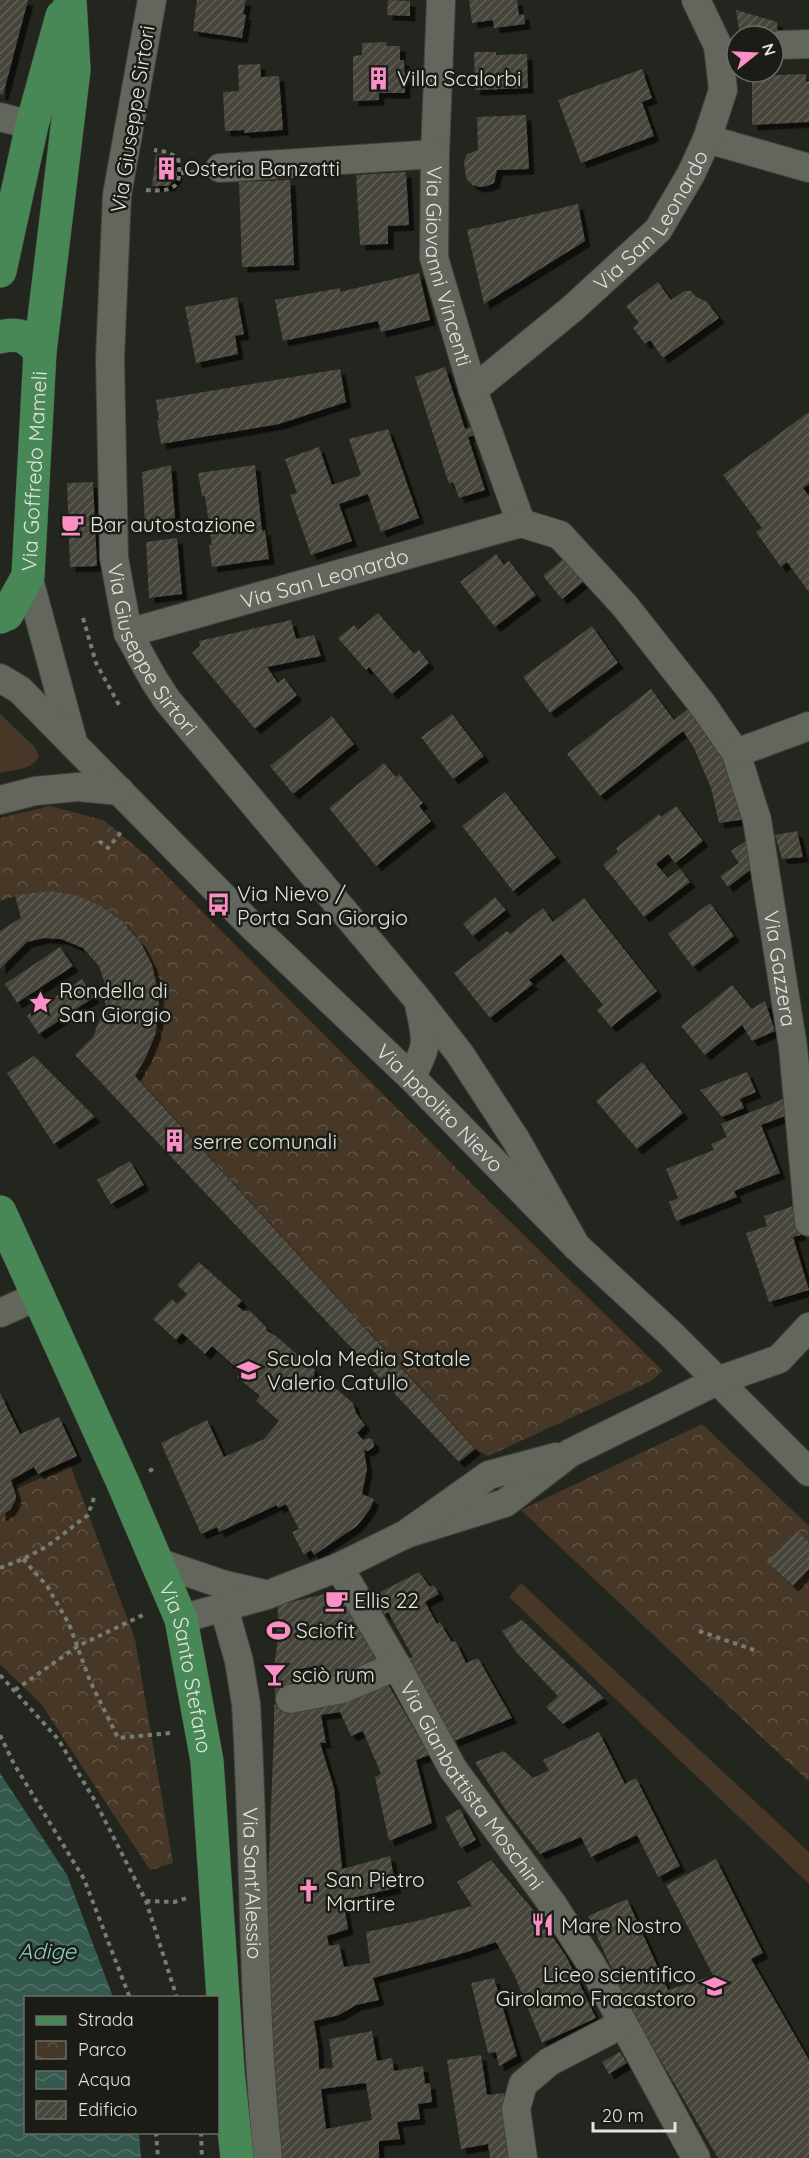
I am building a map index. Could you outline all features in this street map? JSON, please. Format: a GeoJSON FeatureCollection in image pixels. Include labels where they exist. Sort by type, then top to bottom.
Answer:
{"type":"FeatureCollection","features":[{"type":"Feature","properties":{"kind":"main road","name":"Via Goffredo Mameli"},"geometry":{"type":"LineString","coordinates":[[50,274],[39,283],[24,286],[15,282],[1,265],[32,125],[68,0]]}},
{"type":"Feature","properties":{"kind":"main road","name":"Via Goffredo Mameli"},"geometry":{"type":"LineString","coordinates":[[0,617],[8,614],[28,576],[40,352],[74,70],[68,0]]}},
{"type":"Feature","properties":{"kind":"main road","name":"Via Goffredo Mameli"},"geometry":{"type":"LineString","coordinates":[[0,337],[10,334],[30,340],[40,352]]}},
{"type":"Feature","properties":{"kind":"main road","name":"Via Santo Stefano"},"geometry":{"type":"LineString","coordinates":[[0,1212],[182,1619],[207,1761],[228,2071],[237,2158]]}},
{"type":"Feature","properties":{"kind":"street","name":"Via Giuseppe Sirtori"},"geometry":{"type":"LineString","coordinates":[[152,0],[117,195],[110,359],[114,558],[128,633],[167,700],[418,1000],[460,1054],[516,1140],[576,1246]]}},
{"type":"Feature","properties":{"kind":"street","name":"Via Giovanni Vincenti"},"geometry":{"type":"LineString","coordinates":[[441,0],[435,154],[434,258],[473,390],[521,522]]}},
{"type":"Feature","properties":{"kind":"street","name":"Via San Leonardo"},"geometry":{"type":"LineString","coordinates":[[473,390],[573,308],[657,230],[691,174],[707,139],[723,90],[718,46],[696,0]]}},
{"type":"Feature","properties":{"kind":"street"},"geometry":{"type":"LineString","coordinates":[[785,45],[809,44]]}},
{"type":"Feature","properties":{"kind":"street"},"geometry":{"type":"LineString","coordinates":[[0,117],[32,125]]}},
{"type":"Feature","properties":{"kind":"street"},"geometry":{"type":"LineString","coordinates":[[707,139],[809,168]]}},
{"type":"Feature","properties":{"kind":"street"},"geometry":{"type":"LineString","coordinates":[[220,168],[435,154]]}},
{"type":"Feature","properties":{"kind":"street","name":"Via San Leonardo"},"geometry":{"type":"LineString","coordinates":[[128,633],[521,522]]}},
{"type":"Feature","properties":{"kind":"street","name":"Via Gazzera"},"geometry":{"type":"LineString","coordinates":[[521,522],[560,535],[625,606],[702,704],[736,753],[757,820],[788,1013],[809,1222]]}},
{"type":"Feature","properties":{"kind":"street","name":"Via Ippolito Nievo"},"geometry":{"type":"LineString","coordinates":[[28,576],[74,744]]}},
{"type":"Feature","properties":{"kind":"street","name":"Via Ippolito Nievo"},"geometry":{"type":"LineString","coordinates":[[0,678],[20,690],[250,924],[411,1077],[576,1246],[671,1334],[809,1472]]}},
{"type":"Feature","properties":{"kind":"street"},"geometry":{"type":"LineString","coordinates":[[736,753],[809,726]]}},
{"type":"Feature","properties":{"kind":"street"},"geometry":{"type":"LineString","coordinates":[[0,800],[35,791],[78,787],[120,791]]}},
{"type":"Feature","properties":{"kind":"street","name":"Via Giuseppe Sirtori"},"geometry":{"type":"LineString","coordinates":[[411,1077],[423,1056],[426,1038],[418,1000]]}},
{"type":"Feature","properties":{"kind":"street"},"geometry":{"type":"LineString","coordinates":[[0,1313],[38,1296]]}},
{"type":"Feature","properties":{"kind":"street"},"geometry":{"type":"LineString","coordinates":[[182,1619],[267,1595],[339,1567],[406,1534],[489,1474],[570,1453],[717,1381],[779,1359],[809,1327]]}},
{"type":"Feature","properties":{"kind":"street"},"geometry":{"type":"LineString","coordinates":[[157,1562],[225,1586],[267,1595]]}},
{"type":"Feature","properties":{"kind":"street","name":"Via Gianbattista Moschini"},"geometry":{"type":"LineString","coordinates":[[339,1567],[397,1666],[453,1769],[554,1905],[591,1964],[696,2158]]}},
{"type":"Feature","properties":{"kind":"street","name":"Via Sant'Alessio"},"geometry":{"type":"LineString","coordinates":[[224,1608],[239,1660],[269,1702],[258,2005],[268,2158]]}},
{"type":"Feature","properties":{"kind":"street"},"geometry":{"type":"LineString","coordinates":[[269,1702],[342,1689],[397,1666]]}},
{"type":"Feature","properties":{"kind":"street"},"geometry":{"type":"LineString","coordinates":[[523,2158],[516,2109],[523,2084],[549,2062],[622,2024]]}},
{"type":"Feature","properties":{"kind":"path"},"geometry":{"type":"LineString","coordinates":[[146,189],[165,191],[176,185],[181,173],[178,158],[167,152],[151,150]]}},
{"type":"Feature","properties":{"kind":"path"},"geometry":{"type":"LineString","coordinates":[[83,618],[96,663],[119,705]]}},
{"type":"Feature","properties":{"kind":"path"},"geometry":{"type":"LineString","coordinates":[[99,841],[108,848],[122,831]]}},
{"type":"Feature","properties":{"kind":"path"},"geometry":{"type":"LineString","coordinates":[[94,1495],[158,1467]]}},
{"type":"Feature","properties":{"kind":"path"},"geometry":{"type":"LineString","coordinates":[[94,1495],[98,1506]]}},
{"type":"Feature","properties":{"kind":"path"},"geometry":{"type":"LineString","coordinates":[[0,1568],[46,1547],[88,1515],[94,1495]]}},
{"type":"Feature","properties":{"kind":"path"},"geometry":{"type":"LineString","coordinates":[[23,1559],[47,1586],[69,1624],[90,1681],[118,1738],[171,1734]]}},
{"type":"Feature","properties":{"kind":"path"},"geometry":{"type":"LineString","coordinates":[[15,1690],[78,1646],[145,1614],[148,1625]]}},
{"type":"Feature","properties":{"kind":"path"},"geometry":{"type":"LineString","coordinates":[[699,1630],[754,1650]]}},
{"type":"Feature","properties":{"kind":"path"},"geometry":{"type":"LineString","coordinates":[[0,1675],[58,1739],[95,1801],[146,1901],[177,1996]]}},
{"type":"Feature","properties":{"kind":"path"},"geometry":{"type":"LineString","coordinates":[[169,1723],[172,1743]]}},
{"type":"Feature","properties":{"kind":"path"},"geometry":{"type":"LineString","coordinates":[[0,1736],[14,1764],[84,1879],[129,1996]]}},
{"type":"Feature","properties":{"kind":"path"},"geometry":{"type":"LineString","coordinates":[[146,1901],[174,1902],[193,1897]]}},
{"type":"Feature","properties":{"kind":"path"},"geometry":{"type":"LineString","coordinates":[[156,2134],[158,2158]]}},
{"type":"Feature","properties":{"kind":"path"},"geometry":{"type":"LineString","coordinates":[[201,2134],[202,2158]]}},
{"type":"Feature","properties":{"kind":"green space"},"geometry":{"type":"Polygon","coordinates":[[[0,714],[35,747],[39,756],[32,764],[22,769],[0,773],[0,714]]]}},
{"type":"Feature","properties":{"kind":"green space"},"geometry":{"type":"Polygon","coordinates":[[[50,806],[103,820],[146,855],[487,1199],[663,1371],[651,1381],[488,1456],[475,1449],[135,1076],[153,1040],[157,1027],[158,1007],[155,979],[146,954],[133,933],[116,917],[96,904],[74,896],[50,893],[25,894],[0,901],[0,818],[50,806]]]}},
{"type":"Feature","properties":{"kind":"green space"},"geometry":{"type":"Polygon","coordinates":[[[702,1424],[809,1526],[809,1782],[521,1510],[702,1424]]]}},
{"type":"Feature","properties":{"kind":"green space"},"geometry":{"type":"Polygon","coordinates":[[[70,1465],[135,1639],[173,1863],[150,1870],[41,1704],[0,1664],[0,1516],[12,1506],[14,1490],[70,1465]]]}},
{"type":"Feature","properties":{"kind":"green space"},"geometry":{"type":"Polygon","coordinates":[[[521,1583],[809,1852],[809,1884],[509,1597],[521,1583]]]}},
{"type":"Feature","properties":{"kind":"water","name":"Adige"},"geometry":{"type":"Polygon","coordinates":[[[0,1773],[67,1875],[113,1996],[24,1996],[24,2134],[139,2134],[141,2158],[0,2158],[0,1773]]]}},
{"type":"Feature","properties":{"kind":"building"},"geometry":{"type":"Polygon","coordinates":[[[0,0],[28,0],[3,95],[0,94],[0,0]]]}},
{"type":"Feature","properties":{"kind":"building"},"geometry":{"type":"Polygon","coordinates":[[[197,0],[246,0],[242,38],[193,31],[197,0]]]}},
{"type":"Feature","properties":{"kind":"building"},"geometry":{"type":"Polygon","coordinates":[[[388,0],[410,1],[410,16],[387,15],[388,0]]]}},
{"type":"Feature","properties":{"kind":"building"},"geometry":{"type":"Polygon","coordinates":[[[469,0],[517,0],[519,15],[524,14],[525,24],[494,28],[493,20],[472,23],[469,0]]]}},
{"type":"Feature","properties":{"kind":"building"},"geometry":{"type":"Polygon","coordinates":[[[736,10],[777,22],[777,24],[738,24],[736,10]]]}},
{"type":"Feature","properties":{"kind":"building","name":"Villa Scalorbi"},"geometry":{"type":"Polygon","coordinates":[[[387,42],[386,46],[400,46],[400,60],[404,60],[405,93],[379,93],[379,100],[353,101],[353,56],[362,55],[362,43],[387,42]]]}},
{"type":"Feature","properties":{"kind":"building"},"geometry":{"type":"Polygon","coordinates":[[[474,52],[496,52],[496,55],[527,54],[528,88],[475,90],[474,52]]]}},
{"type":"Feature","properties":{"kind":"building"},"geometry":{"type":"Polygon","coordinates":[[[260,64],[261,77],[279,76],[283,130],[244,133],[244,130],[225,131],[223,92],[239,91],[238,65],[260,64]]]}},
{"type":"Feature","properties":{"kind":"building"},"geometry":{"type":"Polygon","coordinates":[[[642,69],[652,98],[642,102],[654,136],[581,163],[558,100],[642,69]]]}},
{"type":"Feature","properties":{"kind":"building"},"geometry":{"type":"Polygon","coordinates":[[[806,74],[806,81],[809,81],[809,122],[752,125],[752,84],[785,84],[785,75],[806,74]]]}},
{"type":"Feature","properties":{"kind":"building"},"geometry":{"type":"Polygon","coordinates":[[[526,115],[529,169],[497,170],[494,183],[480,187],[472,185],[466,178],[464,161],[467,154],[478,150],[477,117],[526,115]]]}},
{"type":"Feature","properties":{"kind":"building","name":"Osteria Banzatti"},"geometry":{"type":"Polygon","coordinates":[[[156,154],[171,156],[175,160],[177,176],[169,186],[152,186],[156,154]]]}},
{"type":"Feature","properties":{"kind":"building"},"geometry":{"type":"Polygon","coordinates":[[[406,172],[409,225],[388,226],[388,244],[360,245],[356,175],[406,172]]]}},
{"type":"Feature","properties":{"kind":"building"},"geometry":{"type":"Polygon","coordinates":[[[290,180],[294,265],[242,267],[239,182],[290,180]]]}},
{"type":"Feature","properties":{"kind":"building"},"geometry":{"type":"Polygon","coordinates":[[[578,204],[585,241],[484,304],[467,230],[578,204]]]}},
{"type":"Feature","properties":{"kind":"building"},"geometry":{"type":"Polygon","coordinates":[[[419,273],[430,320],[381,332],[378,321],[283,341],[275,300],[340,288],[340,292],[419,273]]]}},
{"type":"Feature","properties":{"kind":"building"},"geometry":{"type":"Polygon","coordinates":[[[658,282],[671,300],[684,291],[691,291],[695,296],[707,302],[719,318],[663,358],[650,340],[645,344],[633,328],[639,323],[626,306],[658,282]]]}},
{"type":"Feature","properties":{"kind":"building"},"geometry":{"type":"Polygon","coordinates":[[[237,297],[244,334],[235,336],[238,354],[196,363],[185,307],[237,297]]]}},
{"type":"Feature","properties":{"kind":"building"},"geometry":{"type":"Polygon","coordinates":[[[445,367],[465,429],[472,426],[475,435],[468,437],[485,490],[459,498],[453,482],[449,484],[415,377],[445,367]]]}},
{"type":"Feature","properties":{"kind":"building"},"geometry":{"type":"Polygon","coordinates":[[[340,369],[346,402],[279,424],[161,444],[156,400],[340,369]]]}},
{"type":"Feature","properties":{"kind":"building"},"geometry":{"type":"Polygon","coordinates":[[[809,412],[809,484],[803,488],[809,496],[809,592],[787,562],[781,567],[756,532],[762,528],[723,475],[809,412]]]}},
{"type":"Feature","properties":{"kind":"building"},"geometry":{"type":"Polygon","coordinates":[[[388,429],[419,518],[381,532],[368,494],[339,504],[352,541],[311,555],[290,495],[297,493],[285,459],[319,447],[332,485],[361,475],[349,439],[388,429]]]}},
{"type":"Feature","properties":{"kind":"building"},"geometry":{"type":"Polygon","coordinates":[[[171,465],[175,518],[145,522],[142,472],[171,465]]]}},
{"type":"Feature","properties":{"kind":"building"},"geometry":{"type":"Polygon","coordinates":[[[255,465],[262,531],[265,530],[269,559],[212,567],[209,545],[212,545],[205,496],[202,496],[198,473],[255,465]]]}},
{"type":"Feature","properties":{"kind":"building"},"geometry":{"type":"Polygon","coordinates":[[[93,482],[97,566],[70,567],[67,483],[93,482]]]}},
{"type":"Feature","properties":{"kind":"building"},"geometry":{"type":"Polygon","coordinates":[[[177,538],[182,594],[149,598],[146,542],[177,538]]]}},
{"type":"Feature","properties":{"kind":"building"},"geometry":{"type":"Polygon","coordinates":[[[496,554],[504,565],[509,561],[536,595],[495,627],[460,582],[496,554]]]}},
{"type":"Feature","properties":{"kind":"building"},"geometry":{"type":"Polygon","coordinates":[[[567,556],[588,578],[562,599],[543,576],[567,556]]]}},
{"type":"Feature","properties":{"kind":"building"},"geometry":{"type":"Polygon","coordinates":[[[378,613],[414,654],[419,650],[429,663],[392,694],[369,667],[366,670],[338,638],[354,625],[358,630],[378,613]]]}},
{"type":"Feature","properties":{"kind":"building"},"geometry":{"type":"Polygon","coordinates":[[[291,620],[296,639],[314,635],[321,656],[267,667],[278,683],[284,678],[297,695],[255,729],[192,653],[200,646],[199,641],[291,620]]]}},
{"type":"Feature","properties":{"kind":"building"},"geometry":{"type":"Polygon","coordinates":[[[592,626],[618,663],[550,713],[523,677],[592,626]]]}},
{"type":"Feature","properties":{"kind":"building"},"geometry":{"type":"Polygon","coordinates":[[[651,689],[674,720],[694,704],[717,735],[747,819],[719,823],[711,788],[694,748],[683,731],[600,796],[567,754],[651,689]]]}},
{"type":"Feature","properties":{"kind":"building"},"geometry":{"type":"Polygon","coordinates":[[[452,714],[484,756],[453,779],[421,737],[452,714]]]}},
{"type":"Feature","properties":{"kind":"building"},"geometry":{"type":"Polygon","coordinates":[[[332,716],[354,744],[293,794],[270,766],[332,716]]]}},
{"type":"Feature","properties":{"kind":"building"},"geometry":{"type":"Polygon","coordinates":[[[384,763],[396,777],[399,774],[423,803],[419,806],[431,821],[376,866],[329,808],[384,763]]]}},
{"type":"Feature","properties":{"kind":"building"},"geometry":{"type":"Polygon","coordinates":[[[505,792],[556,857],[513,891],[462,826],[505,792]]]}},
{"type":"Feature","properties":{"kind":"building"},"geometry":{"type":"Polygon","coordinates":[[[676,806],[703,841],[675,863],[668,854],[656,864],[668,878],[680,869],[690,882],[644,917],[603,865],[618,852],[616,848],[659,814],[661,817],[676,806]]]}},
{"type":"Feature","properties":{"kind":"building"},"geometry":{"type":"Polygon","coordinates":[[[797,831],[803,857],[782,859],[775,835],[797,831]]]}},
{"type":"Feature","properties":{"kind":"building"},"geometry":{"type":"Polygon","coordinates":[[[750,838],[754,867],[728,887],[720,876],[739,863],[731,851],[750,838]]]}},
{"type":"Feature","properties":{"kind":"building","name":"serre comunali"},"geometry":{"type":"Polygon","coordinates":[[[51,891],[79,896],[101,906],[122,921],[141,943],[152,965],[158,992],[159,1015],[155,1035],[135,1076],[475,1449],[459,1462],[75,1055],[93,1037],[105,1006],[106,987],[99,966],[83,948],[61,939],[44,938],[27,942],[0,969],[0,931],[21,918],[15,895],[51,891]]]}},
{"type":"Feature","properties":{"kind":"building"},"geometry":{"type":"Polygon","coordinates":[[[495,897],[506,910],[473,936],[463,924],[495,897]]]}},
{"type":"Feature","properties":{"kind":"building"},"geometry":{"type":"Polygon","coordinates":[[[584,898],[657,991],[611,1027],[597,1010],[603,1005],[561,954],[529,980],[533,984],[490,1018],[454,973],[507,931],[510,934],[543,908],[553,922],[584,898]]]}},
{"type":"Feature","properties":{"kind":"building"},"geometry":{"type":"Polygon","coordinates":[[[710,903],[734,936],[693,967],[668,934],[710,903]]]}},
{"type":"Feature","properties":{"kind":"building"},"geometry":{"type":"Polygon","coordinates":[[[60,947],[73,966],[17,1003],[5,984],[60,947]]]}},
{"type":"Feature","properties":{"kind":"building"},"geometry":{"type":"Polygon","coordinates":[[[82,979],[94,997],[39,1034],[27,1016],[82,979]]]}},
{"type":"Feature","properties":{"kind":"building"},"geometry":{"type":"Polygon","coordinates":[[[732,985],[752,1009],[765,1001],[775,1031],[752,1041],[742,1025],[705,1055],[681,1026],[732,985]]]}},
{"type":"Feature","properties":{"kind":"building"},"geometry":{"type":"Polygon","coordinates":[[[34,1056],[95,1117],[54,1144],[7,1073],[34,1056]]]}},
{"type":"Feature","properties":{"kind":"building"},"geometry":{"type":"Polygon","coordinates":[[[642,1062],[683,1113],[637,1149],[596,1101],[642,1062]]]}},
{"type":"Feature","properties":{"kind":"building"},"geometry":{"type":"Polygon","coordinates":[[[747,1072],[756,1092],[740,1099],[744,1108],[722,1117],[700,1090],[747,1072]]]}},
{"type":"Feature","properties":{"kind":"building"},"geometry":{"type":"Polygon","coordinates":[[[786,1098],[788,1115],[761,1125],[780,1173],[734,1191],[737,1197],[676,1221],[669,1202],[678,1198],[666,1169],[714,1150],[711,1144],[727,1137],[721,1124],[786,1098]]]}},
{"type":"Feature","properties":{"kind":"building"},"geometry":{"type":"Polygon","coordinates":[[[130,1161],[144,1185],[111,1204],[97,1180],[130,1161]]]}},
{"type":"Feature","properties":{"kind":"building"},"geometry":{"type":"Polygon","coordinates":[[[793,1206],[801,1235],[793,1237],[809,1290],[769,1302],[746,1233],[767,1226],[764,1216],[793,1206]]]}},
{"type":"Feature","properties":{"kind":"building"},"geometry":{"type":"Polygon","coordinates":[[[199,1262],[242,1301],[237,1306],[244,1311],[250,1311],[266,1327],[267,1331],[315,1370],[313,1381],[318,1392],[329,1383],[353,1403],[356,1413],[365,1425],[357,1433],[363,1440],[369,1438],[373,1440],[374,1447],[368,1451],[364,1450],[367,1469],[362,1494],[374,1499],[370,1509],[357,1526],[314,1555],[311,1550],[304,1555],[292,1532],[299,1529],[286,1504],[278,1508],[277,1505],[219,1532],[217,1527],[201,1534],[161,1443],[207,1420],[224,1457],[264,1439],[279,1421],[256,1401],[260,1396],[237,1377],[241,1372],[212,1346],[205,1354],[182,1333],[176,1340],[153,1319],[172,1299],[177,1304],[187,1294],[177,1285],[199,1262]]]}},
{"type":"Feature","properties":{"kind":"building"},"geometry":{"type":"Polygon","coordinates":[[[0,1393],[20,1434],[59,1417],[77,1456],[38,1474],[34,1467],[11,1480],[16,1496],[15,1501],[10,1510],[0,1516],[0,1393]]]}},
{"type":"Feature","properties":{"kind":"building"},"geometry":{"type":"Polygon","coordinates":[[[797,1531],[809,1542],[809,1569],[793,1586],[767,1562],[797,1531]]]}},
{"type":"Feature","properties":{"kind":"building"},"geometry":{"type":"Polygon","coordinates":[[[419,1572],[430,1587],[434,1585],[439,1594],[425,1602],[437,1624],[440,1622],[451,1641],[456,1642],[466,1663],[478,1658],[512,1718],[454,1741],[420,1683],[408,1659],[413,1657],[388,1612],[384,1614],[373,1596],[419,1572]]]}},
{"type":"Feature","properties":{"kind":"building"},"geometry":{"type":"Polygon","coordinates":[[[342,1590],[379,1667],[323,1689],[318,1666],[299,1669],[302,1691],[275,1697],[274,1667],[278,1605],[342,1590]]]}},
{"type":"Feature","properties":{"kind":"building"},"geometry":{"type":"Polygon","coordinates":[[[522,1620],[604,1698],[563,1724],[546,1707],[558,1696],[517,1653],[502,1631],[522,1620]]]}},
{"type":"Feature","properties":{"kind":"building"},"geometry":{"type":"Polygon","coordinates":[[[384,1677],[429,1755],[416,1760],[432,1823],[389,1841],[375,1777],[381,1774],[363,1731],[351,1736],[340,1712],[321,1715],[326,1743],[320,1743],[334,1788],[342,1869],[390,1856],[396,1888],[343,1900],[348,1929],[327,1936],[329,1946],[339,1944],[344,1967],[370,1963],[366,1932],[472,1906],[457,1882],[491,1860],[541,1919],[567,1958],[596,2018],[542,2043],[514,1974],[496,1942],[373,1978],[379,2000],[356,2005],[339,2015],[314,2021],[319,2069],[333,2068],[329,2039],[372,2031],[377,2061],[392,2058],[394,2071],[423,2066],[425,2084],[430,2083],[432,2102],[418,2104],[420,2119],[397,2122],[400,2139],[379,2141],[379,2158],[283,2158],[271,2077],[268,1882],[274,1705],[305,1702],[384,1677]],[[366,2083],[321,2089],[326,2129],[372,2120],[366,2083]]]}},
{"type":"Feature","properties":{"kind":"building"},"geometry":{"type":"Polygon","coordinates":[[[599,1732],[625,1784],[636,1778],[680,1866],[658,1877],[637,1835],[591,1857],[581,1837],[540,1854],[507,1812],[475,1762],[504,1751],[533,1778],[549,1770],[543,1760],[599,1732]]]}},
{"type":"Feature","properties":{"kind":"building"},"geometry":{"type":"Polygon","coordinates":[[[460,1809],[476,1840],[461,1848],[445,1817],[460,1809]]]}},
{"type":"Feature","properties":{"kind":"building","name":"Liceo scientifico Girolamo Fracastoro"},"geometry":{"type":"Polygon","coordinates":[[[716,1859],[763,1953],[751,1959],[809,2060],[809,2158],[718,2158],[627,2003],[588,1916],[627,1899],[668,1990],[714,1977],[666,1885],[716,1859]]]}},
{"type":"Feature","properties":{"kind":"building"},"geometry":{"type":"Polygon","coordinates":[[[494,1978],[517,2056],[499,2066],[496,2052],[488,2053],[471,1983],[494,1978]]]}},
{"type":"Feature","properties":{"kind":"building"},"geometry":{"type":"Polygon","coordinates":[[[620,2052],[627,2063],[609,2074],[602,2062],[620,2052]]]}},
{"type":"Feature","properties":{"kind":"building"},"geometry":{"type":"Polygon","coordinates":[[[481,2055],[487,2095],[504,2093],[514,2158],[490,2158],[488,2144],[461,2149],[447,2060],[481,2055]]]}},
{"type":"Feature","properties":{"kind":"place","name":"Villa Scalorbi"},"geometry":{"type":"Point","coordinates":[379,78]}},
{"type":"Feature","properties":{"kind":"place","name":"Osteria Banzatti"},"geometry":{"type":"Point","coordinates":[166,168]}},
{"type":"Feature","properties":{"kind":"place","name":"Bar autostazione"},"geometry":{"type":"Point","coordinates":[72,524]}},
{"type":"Feature","properties":{"kind":"place","name":"Via Nievo / Porta San Giorgio"},"geometry":{"type":"Point","coordinates":[219,905]}},
{"type":"Feature","properties":{"kind":"place","name":"Rondella di San Giorgio"},"geometry":{"type":"Point","coordinates":[41,1002]}},
{"type":"Feature","properties":{"kind":"place","name":"serre comunali"},"geometry":{"type":"Point","coordinates":[175,1141]}},
{"type":"Feature","properties":{"kind":"place","name":"Scuola Media Statale Valerio Catullo"},"geometry":{"type":"Point","coordinates":[249,1370]}},
{"type":"Feature","properties":{"kind":"place","name":"Ellis 22"},"geometry":{"type":"Point","coordinates":[336,1600]}},
{"type":"Feature","properties":{"kind":"place","name":"Sciofit"},"geometry":{"type":"Point","coordinates":[278,1630]}},
{"type":"Feature","properties":{"kind":"place","name":"sciò rum"},"geometry":{"type":"Point","coordinates":[274,1674]}},
{"type":"Feature","properties":{"kind":"place","name":"San Pietro Martire"},"geometry":{"type":"Point","coordinates":[308,1891]}},
{"type":"Feature","properties":{"kind":"place","name":"Mare Nostro"},"geometry":{"type":"Point","coordinates":[543,1925]}},
{"type":"Feature","properties":{"kind":"place","name":"Liceo scientifico Girolamo Fracastoro"},"geometry":{"type":"Point","coordinates":[714,1986]}}]}
